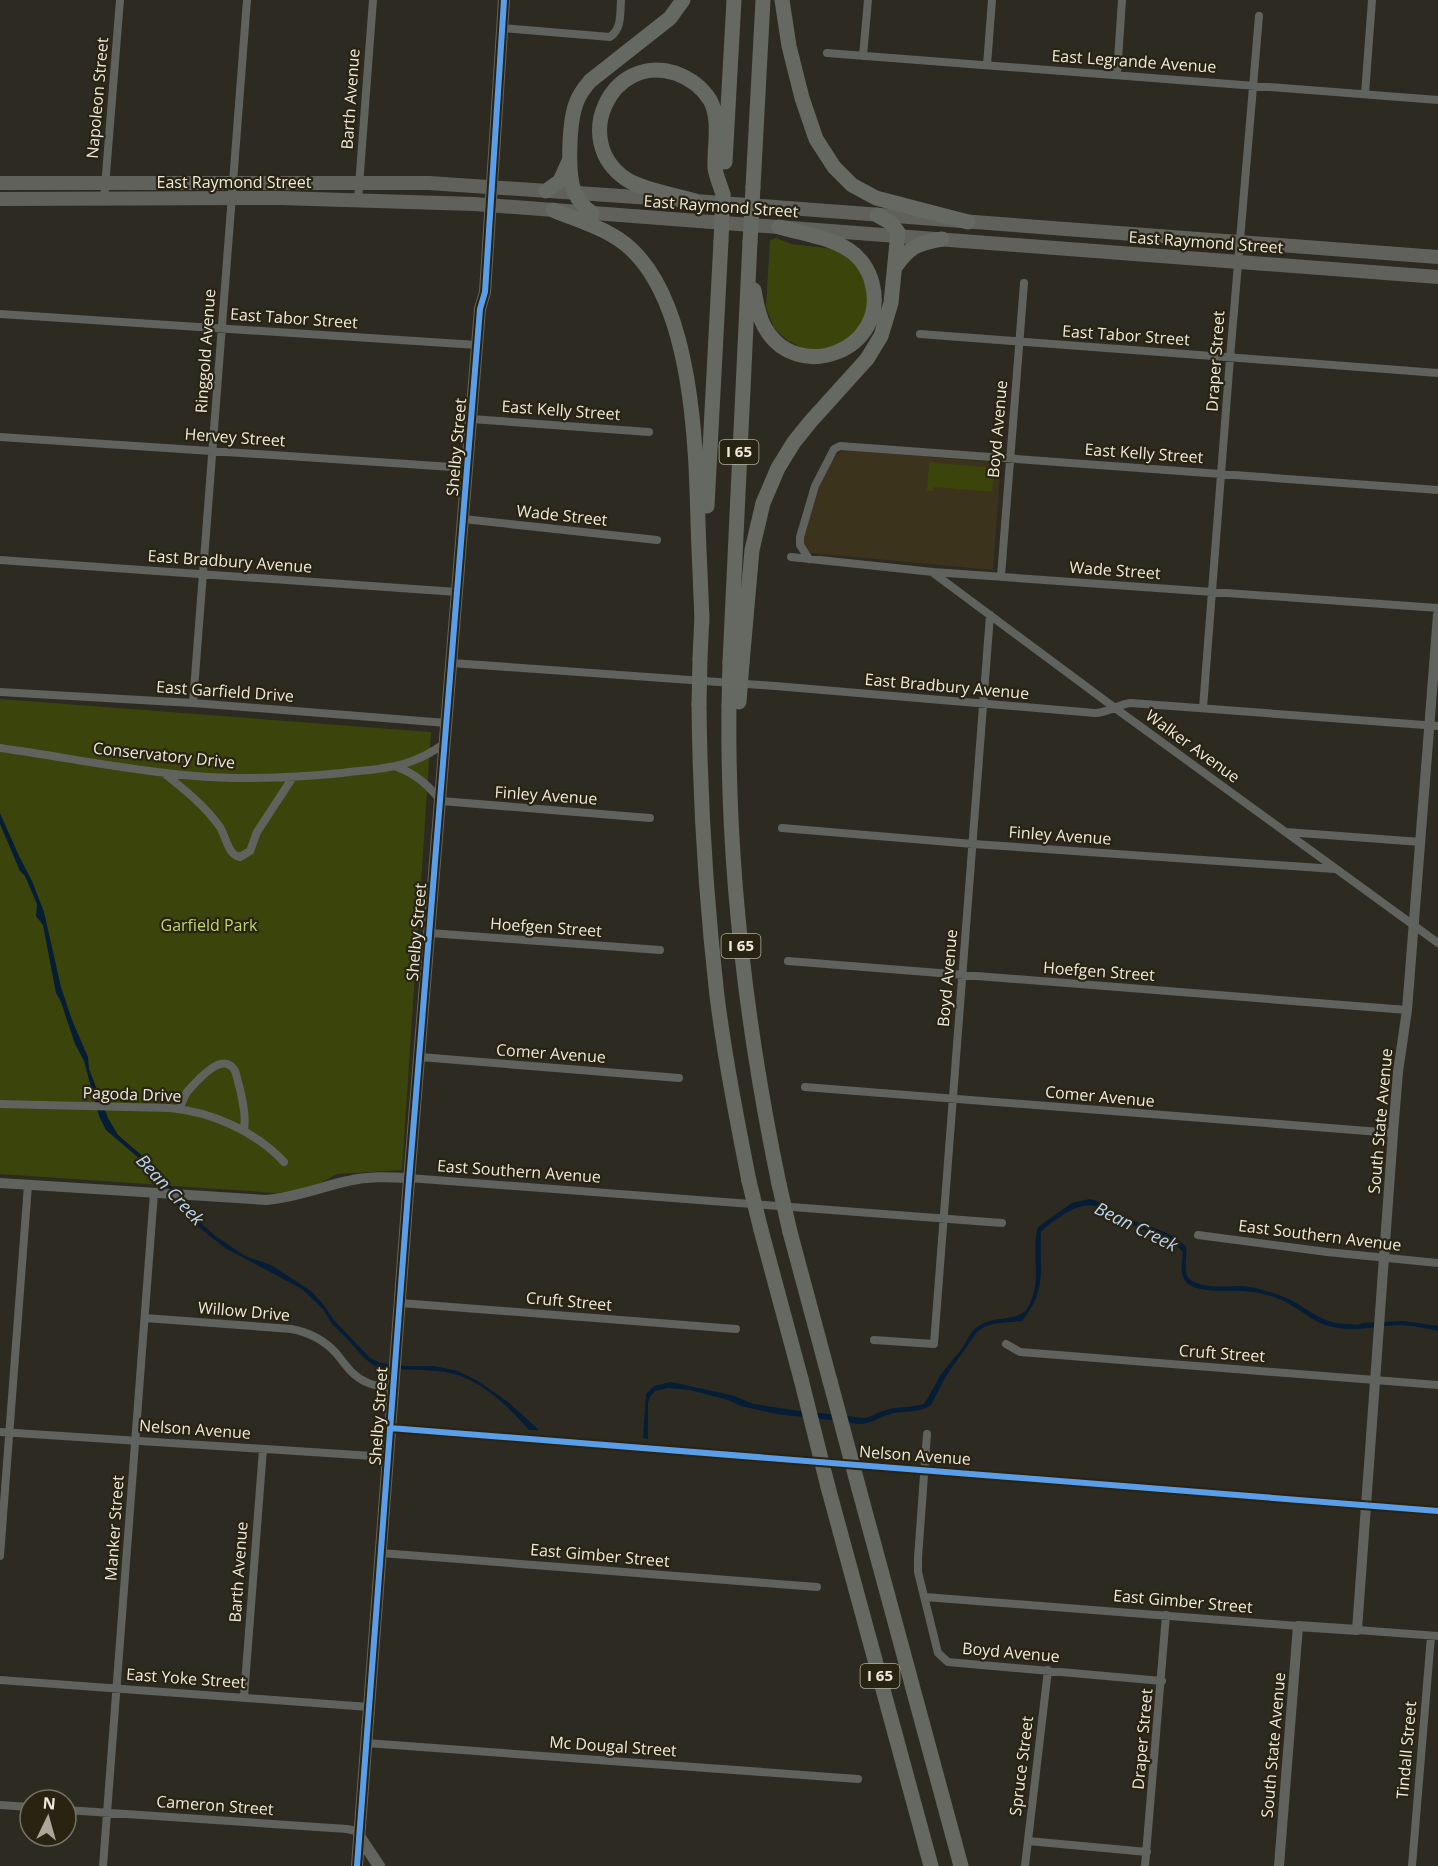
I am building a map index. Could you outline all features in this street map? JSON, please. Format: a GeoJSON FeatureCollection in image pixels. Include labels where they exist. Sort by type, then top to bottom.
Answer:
{"type":"FeatureCollection","features":[{"type":"Feature","properties":{"kind":"highway"},"geometry":{"type":"LineString","coordinates":[[546,191],[560,180],[567,167],[575,107],[583,90],[604,69],[670,18],[683,0]]}},
{"type":"Feature","properties":{"kind":"highway","name":"I 65"},"geometry":{"type":"LineString","coordinates":[[734,0],[722,186],[699,704],[703,833],[717,990],[732,1092],[749,1181],[828,1487],[931,1866]]}},
{"type":"Feature","properties":{"kind":"highway","name":"I 65"},"geometry":{"type":"LineString","coordinates":[[763,0],[749,265],[730,818],[735,899],[753,1044],[790,1232],[961,1866]]}},
{"type":"Feature","properties":{"kind":"highway"},"geometry":{"type":"LineString","coordinates":[[782,0],[789,46],[802,98],[816,139],[834,167],[852,185],[876,198],[968,222]]}},
{"type":"Feature","properties":{"kind":"highway"},"geometry":{"type":"LineString","coordinates":[[695,201],[632,183],[610,164],[602,148],[599,126],[604,105],[619,85],[638,74],[660,70],[681,75],[702,90],[712,104],[716,117],[715,170],[722,186]]}},
{"type":"Feature","properties":{"kind":"highway"},"geometry":{"type":"LineString","coordinates":[[570,155],[571,179],[575,193],[581,204],[592,213]]}},
{"type":"Feature","properties":{"kind":"highway"},"geometry":{"type":"LineString","coordinates":[[553,210],[623,242],[653,274],[666,301],[680,351],[692,411],[698,494],[702,623]]}},
{"type":"Feature","properties":{"kind":"highway"},"geometry":{"type":"LineString","coordinates":[[736,663],[752,550],[763,503],[778,468],[799,436],[877,344],[890,311],[898,232],[891,223],[877,215]]}},
{"type":"Feature","properties":{"kind":"highway"},"geometry":{"type":"LineString","coordinates":[[749,265],[762,323],[770,336],[787,350],[813,357],[832,355],[849,347],[862,334],[872,317],[874,298],[871,279],[861,261],[850,250],[837,244],[779,227]]}},
{"type":"Feature","properties":{"kind":"highway"},"geometry":{"type":"LineString","coordinates":[[896,266],[903,256],[915,246],[942,239]]}},
{"type":"Feature","properties":{"kind":"main road","name":"Shelby Street"},"geometry":{"type":"LineString","coordinates":[[357,1866],[409,1178],[480,309],[485,292],[504,0]]}},
{"type":"Feature","properties":{"kind":"main road","name":"East Raymond Street"},"geometry":{"type":"LineString","coordinates":[[0,183],[429,183],[1438,257]]}},
{"type":"Feature","properties":{"kind":"main road","name":"East Raymond Street"},"geometry":{"type":"LineString","coordinates":[[0,199],[232,198],[491,205],[1438,277]]}},
{"type":"Feature","properties":{"kind":"main road"},"geometry":{"type":"LineString","coordinates":[[359,1836],[379,1866]]}},
{"type":"Feature","properties":{"kind":"street","name":"Napoleon Street"},"geometry":{"type":"LineString","coordinates":[[104,199],[120,0]]}},
{"type":"Feature","properties":{"kind":"street","name":"Ringgold Avenue"},"geometry":{"type":"LineString","coordinates":[[193,704],[247,0]]}},
{"type":"Feature","properties":{"kind":"street","name":"Barth Avenue"},"geometry":{"type":"LineString","coordinates":[[358,200],[373,0]]}},
{"type":"Feature","properties":{"kind":"street"},"geometry":{"type":"LineString","coordinates":[[502,28],[614,36],[619,26],[621,0]]}},
{"type":"Feature","properties":{"kind":"street"},"geometry":{"type":"LineString","coordinates":[[863,56],[868,0]]}},
{"type":"Feature","properties":{"kind":"street"},"geometry":{"type":"LineString","coordinates":[[987,65],[992,0]]}},
{"type":"Feature","properties":{"kind":"street"},"geometry":{"type":"LineString","coordinates":[[1117,75],[1122,0]]}},
{"type":"Feature","properties":{"kind":"street"},"geometry":{"type":"LineString","coordinates":[[1365,94],[1372,0]]}},
{"type":"Feature","properties":{"kind":"street","name":"Draper Street"},"geometry":{"type":"LineString","coordinates":[[1203,708],[1259,16]]}},
{"type":"Feature","properties":{"kind":"street","name":"East Legrande Avenue"},"geometry":{"type":"LineString","coordinates":[[827,53],[1438,100]]}},
{"type":"Feature","properties":{"kind":"street","name":"Boyd Avenue"},"geometry":{"type":"LineString","coordinates":[[1001,576],[1024,283]]}},
{"type":"Feature","properties":{"kind":"street","name":"East Tabor Street"},"geometry":{"type":"LineString","coordinates":[[0,314],[477,345]]}},
{"type":"Feature","properties":{"kind":"street","name":"East Tabor Street"},"geometry":{"type":"LineString","coordinates":[[921,334],[1438,373]]}},
{"type":"Feature","properties":{"kind":"street","name":"East Kelly Street"},"geometry":{"type":"LineString","coordinates":[[471,419],[649,432]]}},
{"type":"Feature","properties":{"kind":"street","name":"Hervey Street"},"geometry":{"type":"LineString","coordinates":[[0,436],[468,468]]}},
{"type":"Feature","properties":{"kind":"street","name":"East Kelly Street"},"geometry":{"type":"LineString","coordinates":[[809,559],[800,545],[800,537],[812,496],[834,449],[848,445],[1438,490]]}},
{"type":"Feature","properties":{"kind":"street","name":"Wade Street"},"geometry":{"type":"LineString","coordinates":[[463,519],[657,540]]}},
{"type":"Feature","properties":{"kind":"street","name":"Wade Street"},"geometry":{"type":"LineString","coordinates":[[791,557],[932,571],[1438,608]]}},
{"type":"Feature","properties":{"kind":"street","name":"East Bradbury Avenue"},"geometry":{"type":"LineString","coordinates":[[0,560],[458,592]]}},
{"type":"Feature","properties":{"kind":"street","name":"Walker Avenue"},"geometry":{"type":"LineString","coordinates":[[932,571],[1115,708],[1438,943]]}},
{"type":"Feature","properties":{"kind":"street","name":"Boyd Avenue"},"geometry":{"type":"LineString","coordinates":[[874,1340],[934,1344],[990,615]]}},
{"type":"Feature","properties":{"kind":"street","name":"South State Avenue"},"geometry":{"type":"LineString","coordinates":[[1357,1630],[1398,1072],[1407,1010],[1421,842],[1434,725],[1438,615]]}},
{"type":"Feature","properties":{"kind":"street","name":"East Bradbury Avenue"},"geometry":{"type":"LineString","coordinates":[[452,663],[775,686],[1095,713],[1103,713],[1131,703],[1434,725]]}},
{"type":"Feature","properties":{"kind":"street","name":"East Garfield Drive"},"geometry":{"type":"LineString","coordinates":[[0,692],[447,723]]}},
{"type":"Feature","properties":{"kind":"street","name":"Conservatory Drive"},"geometry":{"type":"LineString","coordinates":[[0,748],[164,773],[214,778],[265,779],[396,766],[414,762],[429,755],[445,743]]}},
{"type":"Feature","properties":{"kind":"street"},"geometry":{"type":"LineString","coordinates":[[396,766],[409,771],[424,782],[441,801]]}},
{"type":"Feature","properties":{"kind":"street"},"geometry":{"type":"LineString","coordinates":[[164,773],[202,806],[219,826],[231,852],[240,857],[250,851],[257,832],[292,777]]}},
{"type":"Feature","properties":{"kind":"street","name":"Finley Avenue"},"geometry":{"type":"LineString","coordinates":[[441,801],[650,818]]}},
{"type":"Feature","properties":{"kind":"street","name":"Finley Avenue"},"geometry":{"type":"LineString","coordinates":[[782,828],[973,844],[1336,869]]}},
{"type":"Feature","properties":{"kind":"street"},"geometry":{"type":"LineString","coordinates":[[1286,831],[1421,842]]}},
{"type":"Feature","properties":{"kind":"street","name":"Hoefgen Street"},"geometry":{"type":"LineString","coordinates":[[430,933],[660,950]]}},
{"type":"Feature","properties":{"kind":"street","name":"Hoefgen Street"},"geometry":{"type":"LineString","coordinates":[[788,961],[1407,1010]]}},
{"type":"Feature","properties":{"kind":"street","name":"Comer Avenue"},"geometry":{"type":"LineString","coordinates":[[420,1057],[679,1078]]}},
{"type":"Feature","properties":{"kind":"street"},"geometry":{"type":"LineString","coordinates":[[179,1109],[186,1094],[212,1068],[217,1064],[227,1064],[235,1072],[245,1109],[244,1131]]}},
{"type":"Feature","properties":{"kind":"street","name":"Comer Avenue"},"geometry":{"type":"LineString","coordinates":[[805,1087],[1393,1133]]}},
{"type":"Feature","properties":{"kind":"street","name":"Pagoda Drive"},"geometry":{"type":"LineString","coordinates":[[0,1104],[179,1109],[197,1112],[244,1131],[264,1143],[284,1162]]}},
{"type":"Feature","properties":{"kind":"street","name":"East Southern Avenue"},"geometry":{"type":"LineString","coordinates":[[0,1183],[278,1199],[301,1195],[352,1180],[409,1178],[1002,1223]]}},
{"type":"Feature","properties":{"kind":"street"},"geometry":{"type":"LineString","coordinates":[[0,1556],[5,1432],[28,1185]]}},
{"type":"Feature","properties":{"kind":"street","name":"Manker Street"},"geometry":{"type":"LineString","coordinates":[[104,1866],[145,1318],[159,1193]]}},
{"type":"Feature","properties":{"kind":"street","name":"East Southern Avenue"},"geometry":{"type":"LineString","coordinates":[[1198,1235],[1438,1263]]}},
{"type":"Feature","properties":{"kind":"street","name":"Cruft Street"},"geometry":{"type":"LineString","coordinates":[[400,1302],[736,1329]]}},
{"type":"Feature","properties":{"kind":"street","name":"Willow Drive"},"geometry":{"type":"LineString","coordinates":[[145,1318],[291,1329],[306,1333],[329,1346],[360,1379],[373,1385],[394,1384]]}},
{"type":"Feature","properties":{"kind":"street","name":"Cruft Street"},"geometry":{"type":"LineString","coordinates":[[1006,1344],[1020,1352],[1438,1385]]}},
{"type":"Feature","properties":{"kind":"street","name":"Nelson Avenue"},"geometry":{"type":"LineString","coordinates":[[390,1428],[1438,1511]]}},
{"type":"Feature","properties":{"kind":"street","name":"Nelson Avenue"},"geometry":{"type":"LineString","coordinates":[[5,1432],[388,1457]]}},
{"type":"Feature","properties":{"kind":"street","name":"Boyd Avenue"},"geometry":{"type":"LineString","coordinates":[[927,1434],[918,1558],[921,1589],[925,1597],[938,1653],[948,1662],[1162,1681]]}},
{"type":"Feature","properties":{"kind":"street","name":"Barth Avenue"},"geometry":{"type":"LineString","coordinates":[[244,1697],[263,1449]]}},
{"type":"Feature","properties":{"kind":"street","name":"East Gimber Street"},"geometry":{"type":"LineString","coordinates":[[381,1553],[818,1587]]}},
{"type":"Feature","properties":{"kind":"street","name":"East Gimber Street"},"geometry":{"type":"LineString","coordinates":[[925,1597],[1434,1636]]}},
{"type":"Feature","properties":{"kind":"street","name":"Draper Street"},"geometry":{"type":"LineString","coordinates":[[1145,1866],[1166,1615]]}},
{"type":"Feature","properties":{"kind":"street","name":"South State Avenue"},"geometry":{"type":"LineString","coordinates":[[1279,1866],[1298,1626]]}},
{"type":"Feature","properties":{"kind":"street","name":"Tindall Street"},"geometry":{"type":"LineString","coordinates":[[1412,1866],[1434,1636]]}},
{"type":"Feature","properties":{"kind":"street","name":"Spruce Street"},"geometry":{"type":"LineString","coordinates":[[1025,1866],[1048,1670]]}},
{"type":"Feature","properties":{"kind":"street","name":"East Yoke Street"},"geometry":{"type":"LineString","coordinates":[[0,1680],[369,1707]]}},
{"type":"Feature","properties":{"kind":"street","name":"Mc Dougal Street"},"geometry":{"type":"LineString","coordinates":[[366,1743],[858,1779]]}},
{"type":"Feature","properties":{"kind":"street"},"geometry":{"type":"LineString","coordinates":[[0,1805],[18,1806]]}},
{"type":"Feature","properties":{"kind":"street","name":"Cameron Street"},"geometry":{"type":"LineString","coordinates":[[78,1811],[347,1829],[356,1831],[359,1836]]}},
{"type":"Feature","properties":{"kind":"street"},"geometry":{"type":"LineString","coordinates":[[1028,1841],[1147,1852]]}},
{"type":"Feature","properties":{"kind":"shaded area"},"geometry":{"type":"Polygon","coordinates":[[[847,450],[1001,463],[993,570],[811,553],[806,549],[803,542],[804,534],[823,475],[840,452],[847,450]]]}},
{"type":"Feature","properties":{"kind":"green space"},"geometry":{"type":"Polygon","coordinates":[[[776,238],[791,244],[833,249],[856,262],[869,294],[864,324],[845,341],[828,350],[807,350],[788,341],[774,328],[766,307],[770,240],[776,238]]]}},
{"type":"Feature","properties":{"kind":"green space"},"geometry":{"type":"Polygon","coordinates":[[[929,462],[994,468],[992,492],[934,487],[932,491],[927,491],[929,462]]]}},
{"type":"Feature","properties":{"kind":"green space","name":"Garfield Park"},"geometry":{"type":"Polygon","coordinates":[[[0,699],[431,732],[402,1170],[337,1174],[311,1188],[277,1193],[0,1174],[0,699]]]}},
{"type":"Feature","properties":{"kind":"water","name":"Bean Creek"},"geometry":{"type":"Polygon","coordinates":[[[0,813],[44,912],[61,987],[88,1057],[89,1069],[108,1118],[118,1135],[160,1171],[190,1213],[214,1235],[245,1256],[271,1265],[311,1291],[334,1320],[370,1358],[380,1363],[434,1366],[458,1371],[478,1381],[508,1402],[539,1430],[529,1430],[492,1394],[458,1375],[430,1370],[384,1369],[375,1366],[364,1358],[332,1324],[323,1309],[302,1289],[225,1248],[201,1229],[180,1209],[154,1171],[106,1130],[99,1116],[84,1061],[75,1044],[56,993],[43,925],[36,916],[37,904],[0,824],[0,813]]]}},
{"type":"Feature","properties":{"kind":"water","name":"Bean Creek"},"geometry":{"type":"Polygon","coordinates":[[[1090,1199],[1100,1202],[1127,1218],[1173,1236],[1186,1247],[1187,1275],[1198,1284],[1252,1287],[1288,1299],[1335,1323],[1357,1325],[1403,1321],[1438,1326],[1438,1331],[1402,1325],[1353,1329],[1331,1327],[1318,1322],[1286,1302],[1267,1295],[1251,1292],[1211,1291],[1194,1287],[1184,1280],[1183,1252],[1171,1242],[1124,1221],[1100,1207],[1084,1206],[1063,1215],[1041,1232],[1039,1289],[1036,1299],[1022,1321],[992,1324],[977,1332],[946,1376],[931,1405],[926,1408],[894,1413],[867,1423],[855,1424],[776,1414],[690,1390],[668,1388],[655,1391],[650,1397],[648,1439],[643,1438],[646,1394],[654,1386],[671,1382],[731,1395],[754,1404],[864,1418],[888,1409],[924,1404],[940,1376],[974,1329],[985,1322],[1018,1316],[1027,1309],[1035,1288],[1035,1248],[1038,1227],[1072,1203],[1090,1199]]]}},
{"type":"Feature","properties":{"kind":"cycle path"},"geometry":{"type":"LineString","coordinates":[[357,1866],[408,1193],[480,309],[485,292],[504,0]]}},
{"type":"Feature","properties":{"kind":"cycle path"},"geometry":{"type":"LineString","coordinates":[[390,1428],[1438,1511]]}}]}
